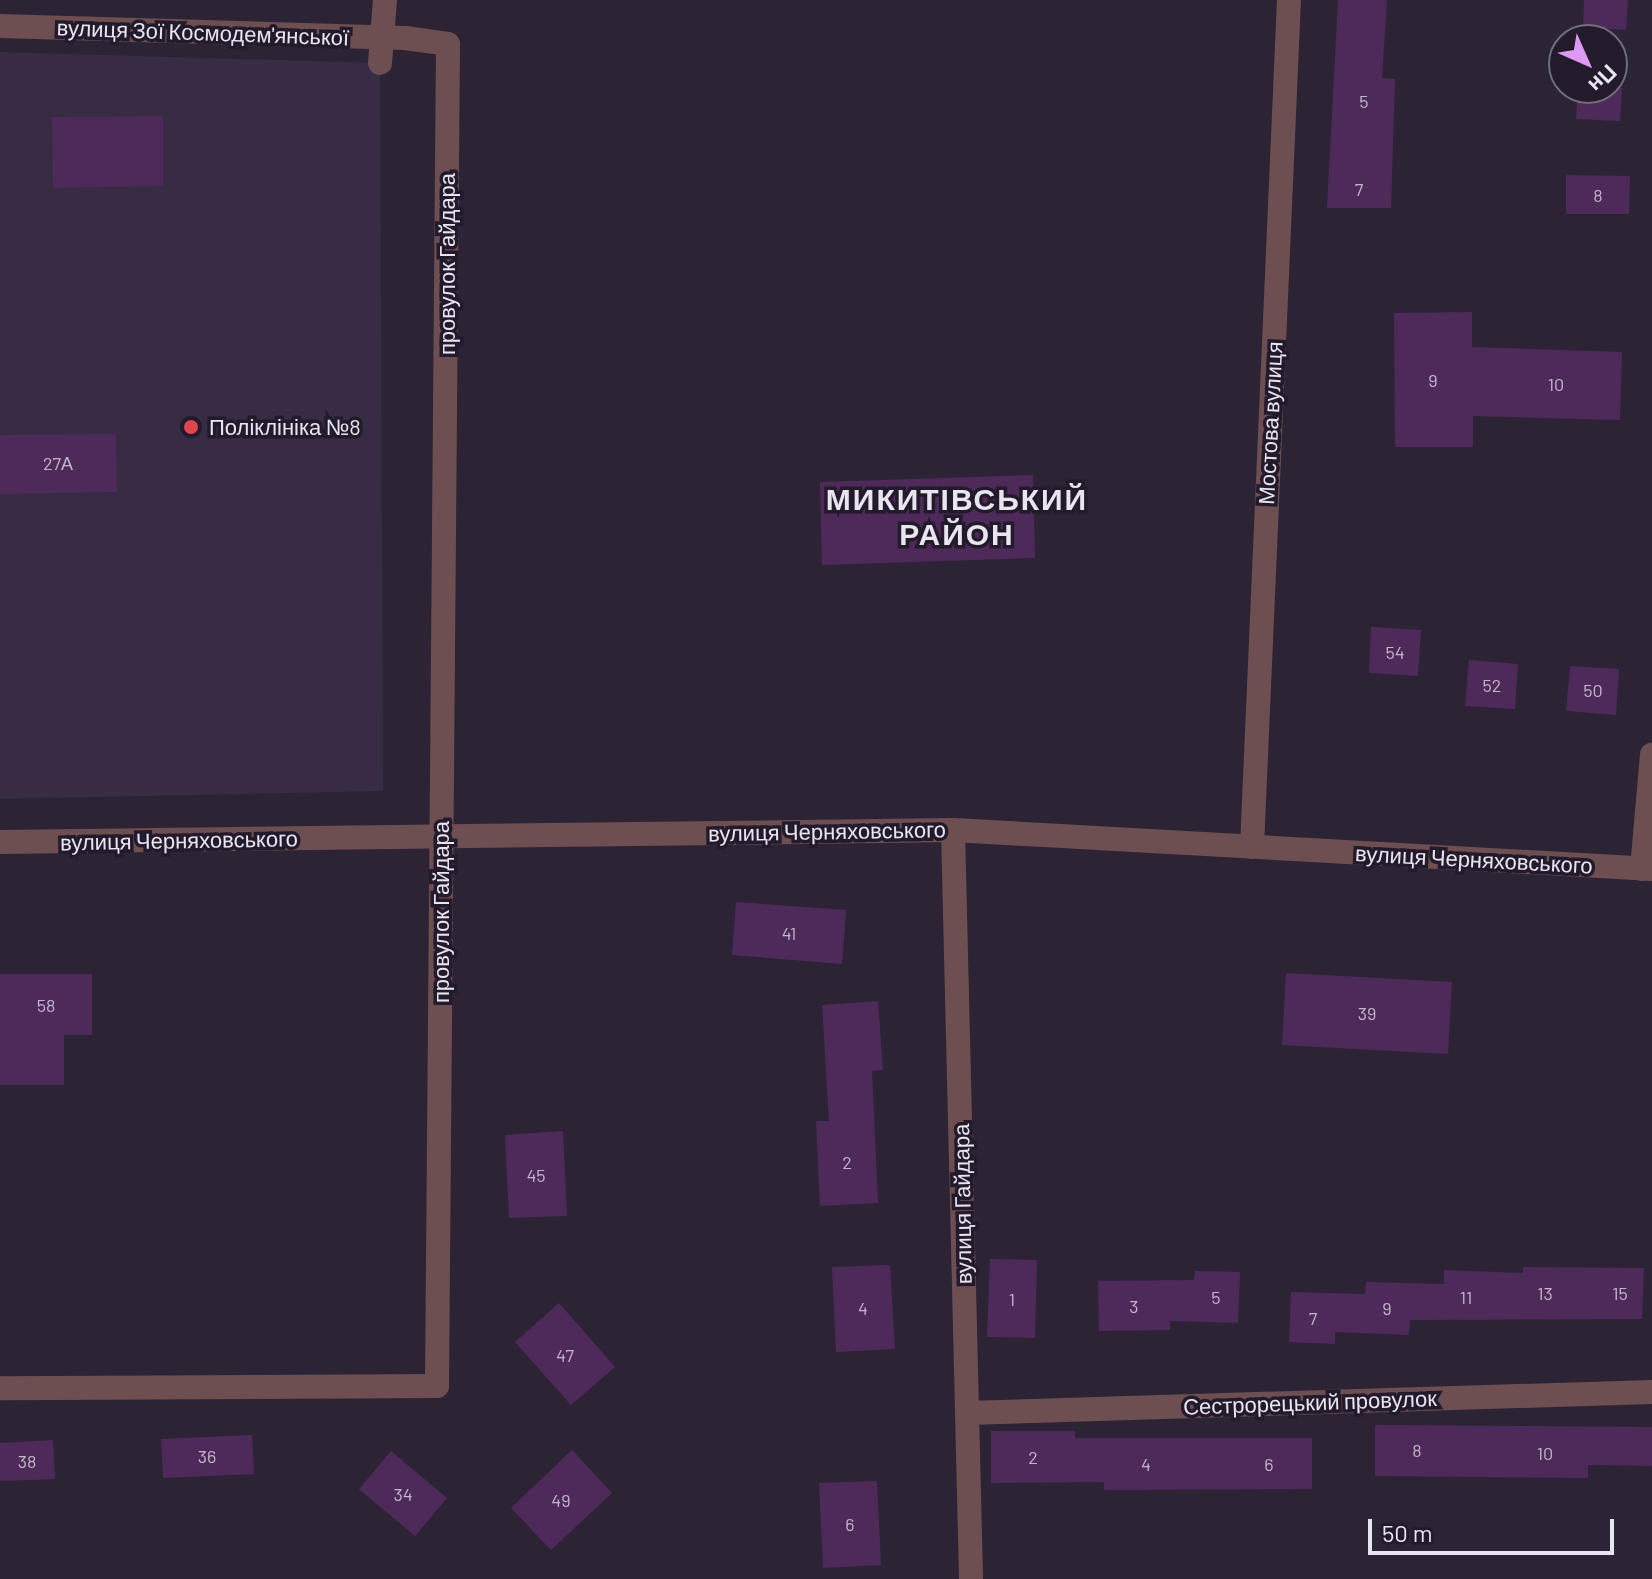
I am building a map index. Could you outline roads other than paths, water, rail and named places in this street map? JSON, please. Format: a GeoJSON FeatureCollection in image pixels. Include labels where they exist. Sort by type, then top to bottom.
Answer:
{"type":"FeatureCollection","features":[{"type":"Feature","properties":{"kind":"street"},"geometry":{"type":"LineString","coordinates":[[380,63],[393,38],[385,0]]}},
{"type":"Feature","properties":{"kind":"street","name":"Мостова вулиця"},"geometry":{"type":"LineString","coordinates":[[1252,847],[1289,0]]}},
{"type":"Feature","properties":{"kind":"street","name":"вулиця Зої Космодем'янської"},"geometry":{"type":"LineString","coordinates":[[0,26],[393,38]]}},
{"type":"Feature","properties":{"kind":"street","name":"провулок Гайдара"},"geometry":{"type":"LineString","coordinates":[[0,1388],[437,1386],[448,44],[393,38]]}},
{"type":"Feature","properties":{"kind":"street"},"geometry":{"type":"LineString","coordinates":[[1647,869],[1652,754]]}},
{"type":"Feature","properties":{"kind":"street","name":"вулиця Черняховського"},"geometry":{"type":"LineString","coordinates":[[0,842],[953,830],[1647,869]]}},
{"type":"Feature","properties":{"kind":"street","name":"вулиця Гайдара"},"geometry":{"type":"LineString","coordinates":[[953,830],[971,1579]]}},
{"type":"Feature","properties":{"kind":"street","name":"Сестрорецький провулок"},"geometry":{"type":"LineString","coordinates":[[967,1413],[1652,1392]]}},
{"type":"Feature","properties":{"kind":"place","name":"Поліклініка №8"},"geometry":{"type":"Point","coordinates":[191,427]}},
{"type":"Feature","properties":{"kind":"district","name":"МИКИТІВСЬКИЙ РАЙОН"},"geometry":{"type":"Point","coordinates":[957,515]}}]}
